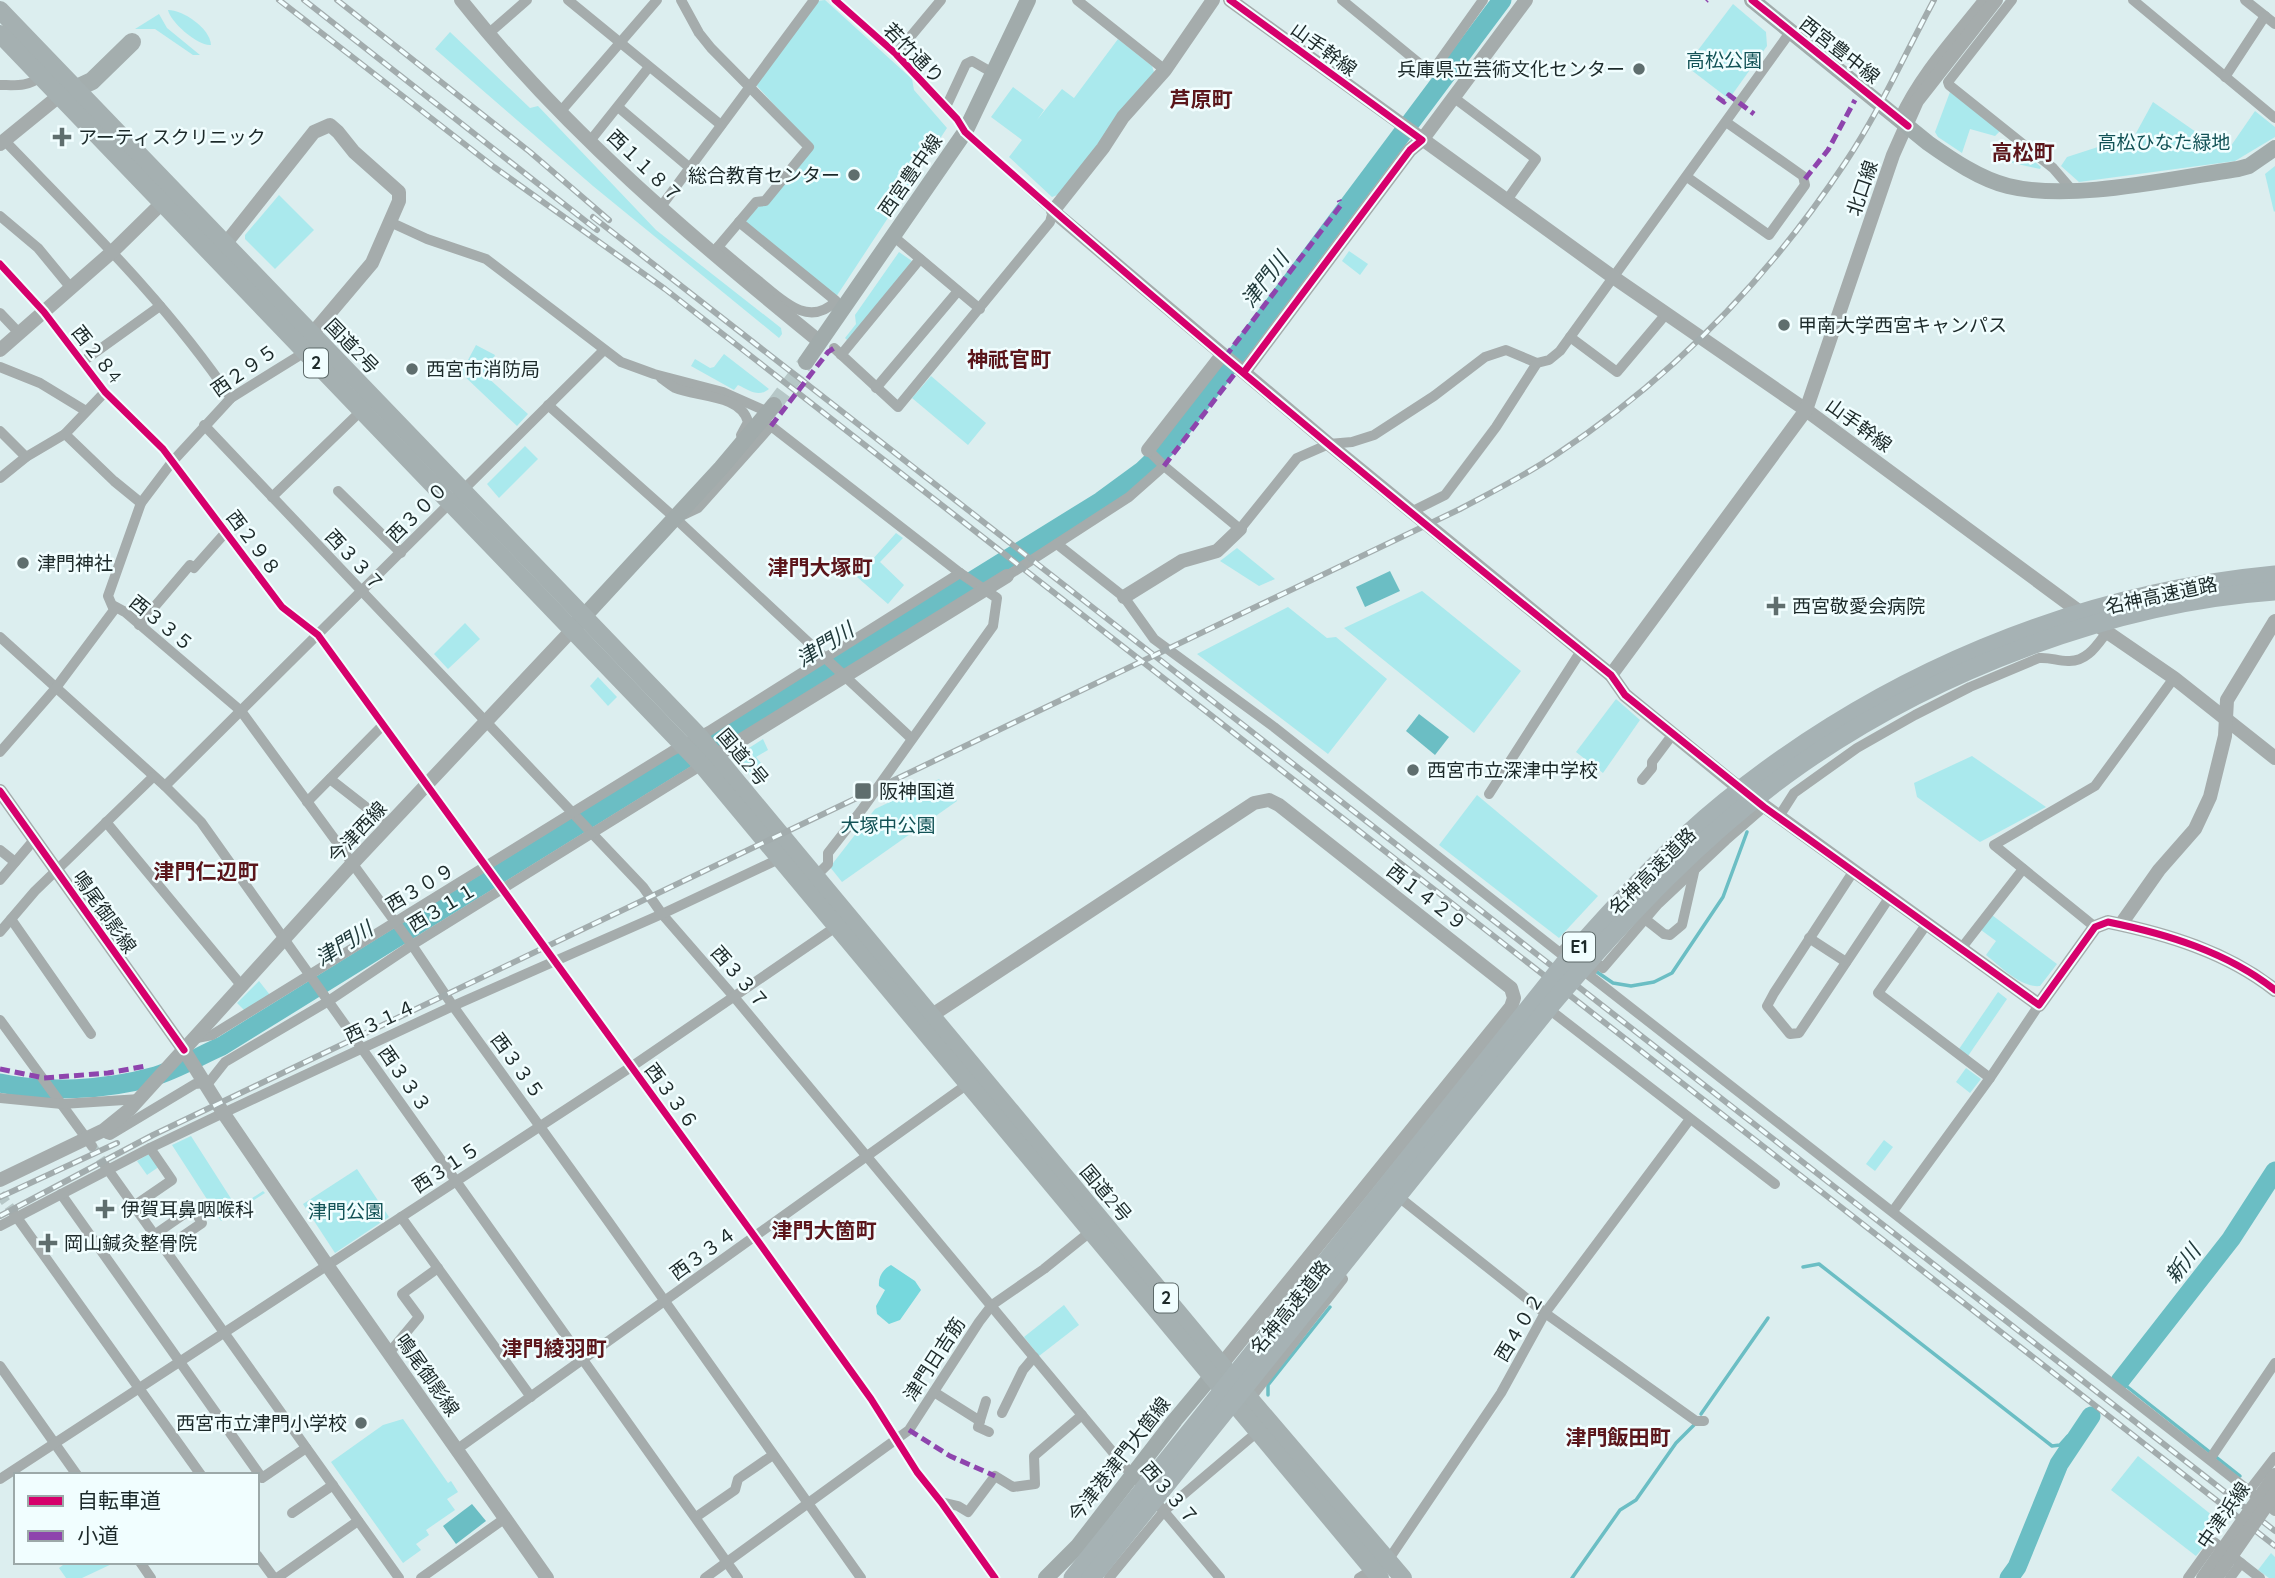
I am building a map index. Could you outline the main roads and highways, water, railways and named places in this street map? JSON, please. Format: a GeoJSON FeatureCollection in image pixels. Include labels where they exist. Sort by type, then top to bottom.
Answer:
{"type":"FeatureCollection","features":[{"type":"Feature","properties":{"kind":"highway","name":"国道2号"},"geometry":{"type":"LineString","coordinates":[[0,10],[226,243],[362,410],[457,497]]}},
{"type":"Feature","properties":{"kind":"highway","name":"国道2号"},"geometry":{"type":"LineString","coordinates":[[0,34],[162,203],[307,342],[700,750],[816,876],[969,1083],[1090,1232],[1217,1371],[1250,1399],[1263,1427]]}},
{"type":"Feature","properties":{"kind":"highway","name":"名神高速道路"},"geometry":{"type":"LineString","coordinates":[[1073,1578],[1565,962],[1644,877],[1724,802],[1833,724],[1934,670],[1999,641],[2051,622],[2122,602],[2166,592],[2275,575]]}},
{"type":"Feature","properties":{"kind":"highway","name":"名神高速道路"},"geometry":{"type":"LineString","coordinates":[[1091,1578],[1582,968],[1654,890],[1749,804],[1801,764],[1882,715],[2019,650],[2128,615],[2198,601],[2275,591]]}},
{"type":"Feature","properties":{"kind":"highway","name":"国道2号"},"geometry":{"type":"LineString","coordinates":[[700,750],[780,858],[837,926],[925,1020],[1263,1427],[1375,1571],[1403,1578]]}},
{"type":"Feature","properties":{"kind":"main road","name":"西宮豊中線"},"geometry":{"type":"LineString","coordinates":[[806,362],[831,348],[893,236],[965,132],[1028,0]]}},
{"type":"Feature","properties":{"kind":"main road","name":"西宮豊中線"},"geometry":{"type":"LineString","coordinates":[[1752,0],[1949,159],[2008,186],[2045,191],[2091,190],[2238,169],[2249,166],[2275,148]]}},
{"type":"Feature","properties":{"kind":"main road"},"geometry":{"type":"LineString","coordinates":[[59,96],[76,89],[86,73],[128,38]]}},
{"type":"Feature","properties":{"kind":"main road"},"geometry":{"type":"LineString","coordinates":[[578,624],[771,414]]}},
{"type":"Feature","properties":{"kind":"main road","name":"今津港津門大箇線"},"geometry":{"type":"LineString","coordinates":[[1046,1578],[1078,1546],[1217,1371]]}},
{"type":"Feature","properties":{"kind":"waterway","name":"津門川"},"geometry":{"type":"LineString","coordinates":[[0,1083],[56,1089],[115,1085],[161,1074],[222,1046],[1101,501],[1142,471],[1170,444],[1502,0]]}},
{"type":"Feature","properties":{"kind":"waterway"},"geometry":{"type":"LineString","coordinates":[[1597,972],[1613,983],[1631,986],[1654,982],[1672,973],[1723,897],[1747,832]]}},
{"type":"Feature","properties":{"kind":"waterway","name":"新川"},"geometry":{"type":"LineString","coordinates":[[2120,1381],[2231,1239],[2275,1171]]}},
{"type":"Feature","properties":{"kind":"waterway"},"geometry":{"type":"LineString","coordinates":[[1803,1267],[1819,1264],[2052,1446],[2060,1445],[2068,1436],[2074,1441]]}},
{"type":"Feature","properties":{"kind":"waterway"},"geometry":{"type":"LineString","coordinates":[[1268,1395],[1268,1385],[1330,1307]]}},
{"type":"Feature","properties":{"kind":"waterway"},"geometry":{"type":"LineString","coordinates":[[1701,1414],[1768,1318]]}},
{"type":"Feature","properties":{"kind":"waterway"},"geometry":{"type":"LineString","coordinates":[[2120,1381],[2240,1476]]}},
{"type":"Feature","properties":{"kind":"waterway","name":"新川"},"geometry":{"type":"LineString","coordinates":[[2009,1578],[2017,1567],[2059,1464],[2091,1416]]}},
{"type":"Feature","properties":{"kind":"waterway"},"geometry":{"type":"LineString","coordinates":[[1572,1578],[1620,1510],[1636,1500],[1676,1443],[1694,1425]]}},
{"type":"Feature","properties":{"kind":"tunnel"},"geometry":{"type":"LineString","coordinates":[[774,405],[806,362]]}},
{"type":"Feature","properties":{"kind":"tunnel"},"geometry":{"type":"LineString","coordinates":[[92,1146],[104,1164]]}},
{"type":"Feature","properties":{"kind":"tunnel"},"geometry":{"type":"LineString","coordinates":[[0,1194],[13,1212]]}},
{"type":"Feature","properties":{"kind":"railway"},"geometry":{"type":"LineString","coordinates":[[279,0],[494,167],[665,289],[2275,1546]]}},
{"type":"Feature","properties":{"kind":"railway"},"geometry":{"type":"LineString","coordinates":[[304,0],[597,230]]}},
{"type":"Feature","properties":{"kind":"railway"},"geometry":{"type":"LineString","coordinates":[[337,0],[530,152],[609,220]]}},
{"type":"Feature","properties":{"kind":"railway"},"geometry":{"type":"LineString","coordinates":[[0,1216],[153,1135],[1460,509],[1545,462],[1600,424],[1679,359],[1751,286],[1784,247],[1857,144],[1934,0]]}},
{"type":"Feature","properties":{"kind":"railway"},"geometry":{"type":"LineString","coordinates":[[593,217],[2275,1531]]}},
{"type":"Feature","properties":{"kind":"railway"},"geometry":{"type":"LineString","coordinates":[[0,1197],[117,1143]]}},
{"type":"Feature","properties":{"kind":"place","name":"兵庫県立芸術文化センター"},"geometry":{"type":"Point","coordinates":[1639,69]}},
{"type":"Feature","properties":{"kind":"place","name":"アーティスクリニック"},"geometry":{"type":"Point","coordinates":[62,137]}},
{"type":"Feature","properties":{"kind":"place","name":"総合教育センター"},"geometry":{"type":"Point","coordinates":[854,175]}},
{"type":"Feature","properties":{"kind":"place","name":"甲南大学西宮キャンパス"},"geometry":{"type":"Point","coordinates":[1784,325]}},
{"type":"Feature","properties":{"kind":"place","name":"西宮市消防局"},"geometry":{"type":"Point","coordinates":[412,369]}},
{"type":"Feature","properties":{"kind":"place","name":"津門神社"},"geometry":{"type":"Point","coordinates":[23,563]}},
{"type":"Feature","properties":{"kind":"place","name":"西宮敬愛会病院"},"geometry":{"type":"Point","coordinates":[1776,606]}},
{"type":"Feature","properties":{"kind":"place","name":"西宮市立深津中学校"},"geometry":{"type":"Point","coordinates":[1413,770]}},
{"type":"Feature","properties":{"kind":"place","name":"阪神国道"},"geometry":{"type":"Point","coordinates":[863,791]}},
{"type":"Feature","properties":{"kind":"place","name":"伊賀耳鼻咽喉科"},"geometry":{"type":"Point","coordinates":[105,1209]}},
{"type":"Feature","properties":{"kind":"place","name":"岡山鍼灸整骨院"},"geometry":{"type":"Point","coordinates":[48,1243]}},
{"type":"Feature","properties":{"kind":"place","name":"西宮市立津門小学校"},"geometry":{"type":"Point","coordinates":[361,1423]}},
{"type":"Feature","properties":{"kind":"district","name":"芦原町"},"geometry":{"type":"Point","coordinates":[1201,100]}},
{"type":"Feature","properties":{"kind":"district","name":"高松町"},"geometry":{"type":"Point","coordinates":[2023,153]}},
{"type":"Feature","properties":{"kind":"district","name":"神祇官町"},"geometry":{"type":"Point","coordinates":[1009,360]}},
{"type":"Feature","properties":{"kind":"district","name":"津門大塚町"},"geometry":{"type":"Point","coordinates":[820,568]}},
{"type":"Feature","properties":{"kind":"district","name":"津門仁辺町"},"geometry":{"type":"Point","coordinates":[206,872]}},
{"type":"Feature","properties":{"kind":"district","name":"津門大箇町"},"geometry":{"type":"Point","coordinates":[824,1231]}},
{"type":"Feature","properties":{"kind":"district","name":"津門綾羽町"},"geometry":{"type":"Point","coordinates":[554,1349]}},
{"type":"Feature","properties":{"kind":"district","name":"津門飯田町"},"geometry":{"type":"Point","coordinates":[1618,1438]}},
{"type":"Feature","properties":{"kind":"park label","name":"高松公園"},"geometry":{"type":"Point","coordinates":[1724,60]}},
{"type":"Feature","properties":{"kind":"park label","name":"高松ひなた緑地"},"geometry":{"type":"Point","coordinates":[2164,142]}},
{"type":"Feature","properties":{"kind":"park label","name":"大塚中公園"},"geometry":{"type":"Point","coordinates":[888,825]}},
{"type":"Feature","properties":{"kind":"park label","name":"津門公園"},"geometry":{"type":"Point","coordinates":[346,1211]}}]}
